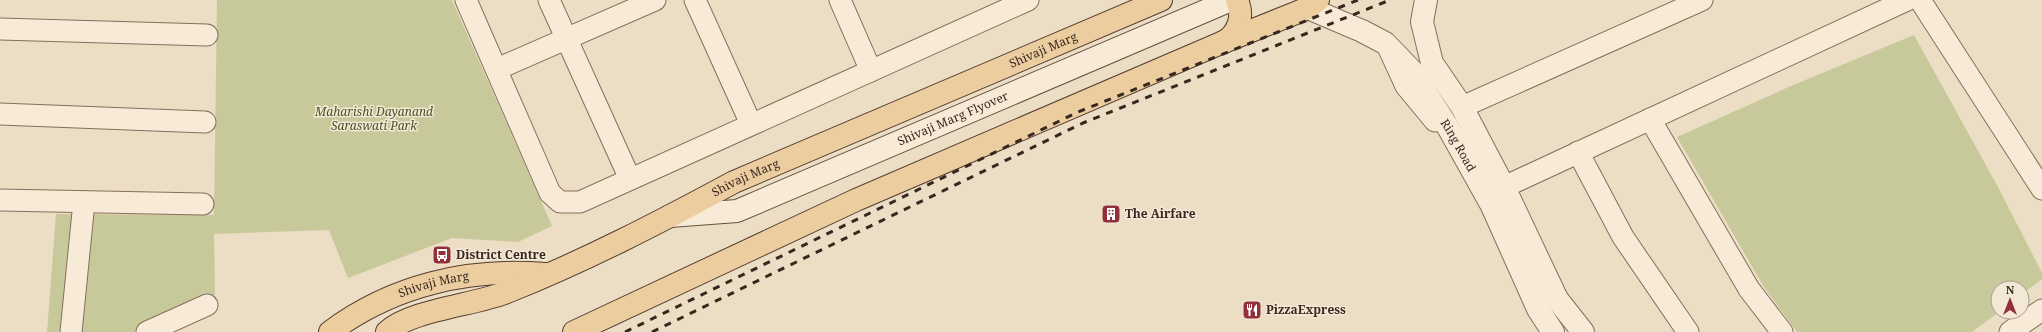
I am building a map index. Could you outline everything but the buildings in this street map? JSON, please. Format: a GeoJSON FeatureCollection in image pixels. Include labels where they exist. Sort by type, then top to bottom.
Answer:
{"type":"FeatureCollection","features":[{"type":"Feature","properties":{"kind":"main road","name":"Shivaji Marg"},"geometry":{"type":"LineString","coordinates":[[330,332],[364,310],[389,298],[414,287],[440,280],[494,273],[549,275],[670,216],[734,182],[1161,0]]}},
{"type":"Feature","properties":{"kind":"main road"},"geometry":{"type":"LineString","coordinates":[[1222,43],[1229,39],[1239,24],[1240,15],[1237,0]]}},
{"type":"Feature","properties":{"kind":"main road"},"geometry":{"type":"LineString","coordinates":[[574,332],[856,200],[1317,3]]}},
{"type":"Feature","properties":{"kind":"main road"},"geometry":{"type":"LineString","coordinates":[[387,332],[402,321],[505,293],[549,275]]}},
{"type":"Feature","properties":{"kind":"street"},"geometry":{"type":"LineString","coordinates":[[466,0],[550,193],[560,202],[580,202],[871,70],[991,8],[1028,0]]}},
{"type":"Feature","properties":{"kind":"street"},"geometry":{"type":"LineString","coordinates":[[549,0],[630,179]]}},
{"type":"Feature","properties":{"kind":"street"},"geometry":{"type":"LineString","coordinates":[[497,69],[655,0]]}},
{"type":"Feature","properties":{"kind":"street"},"geometry":{"type":"LineString","coordinates":[[694,0],[751,124]]}},
{"type":"Feature","properties":{"kind":"street"},"geometry":{"type":"LineString","coordinates":[[840,0],[871,70]]}},
{"type":"Feature","properties":{"kind":"street","name":"Shivaji Marg Flyover"},"geometry":{"type":"LineString","coordinates":[[670,216],[737,211],[1231,0]]}},
{"type":"Feature","properties":{"kind":"street","name":"Ring Road"},"geometry":{"type":"LineString","coordinates":[[1426,0],[1422,22],[1422,67],[1449,129],[1492,206],[1538,309],[1553,332]]}},
{"type":"Feature","properties":{"kind":"street"},"geometry":{"type":"LineString","coordinates":[[1462,107],[1702,0]]}},
{"type":"Feature","properties":{"kind":"street"},"geometry":{"type":"LineString","coordinates":[[1504,187],[1907,0]]}},
{"type":"Feature","properties":{"kind":"street"},"geometry":{"type":"LineString","coordinates":[[1920,0],[2042,189]]}},
{"type":"Feature","properties":{"kind":"street","name":"Ring Road"},"geometry":{"type":"LineString","coordinates":[[1317,3],[1422,67],[1462,107],[1504,187],[1557,299],[1583,332]]}},
{"type":"Feature","properties":{"kind":"street"},"geometry":{"type":"LineString","coordinates":[[0,29],[207,35]]}},
{"type":"Feature","properties":{"kind":"street"},"geometry":{"type":"LineString","coordinates":[[1389,47],[1406,86],[1435,121],[1485,209],[1521,298],[1542,332]]}},
{"type":"Feature","properties":{"kind":"street"},"geometry":{"type":"LineString","coordinates":[[0,114],[205,122]]}},
{"type":"Feature","properties":{"kind":"street"},"geometry":{"type":"LineString","coordinates":[[1650,119],[1749,290],[1782,332]]}},
{"type":"Feature","properties":{"kind":"street"},"geometry":{"type":"LineString","coordinates":[[1578,152],[1623,236],[1688,332]]}},
{"type":"Feature","properties":{"kind":"street"},"geometry":{"type":"LineString","coordinates":[[0,200],[203,204]]}},
{"type":"Feature","properties":{"kind":"street"},"geometry":{"type":"LineString","coordinates":[[71,332],[84,202]]}},
{"type":"Feature","properties":{"kind":"street"},"geometry":{"type":"LineString","coordinates":[[147,332],[207,305]]}},
{"type":"Feature","properties":{"kind":"street"},"geometry":{"type":"LineString","coordinates":[[2010,332],[2042,310]]}},
{"type":"Feature","properties":{"kind":"green space","name":"Maharishi Dayanand Saraswati Park"},"geometry":{"type":"Polygon","coordinates":[[[217,0],[452,0],[552,226],[518,242],[452,238],[348,278],[329,230],[214,234],[215,295],[134,332],[47,332],[56,214],[214,215],[217,0]]]}},
{"type":"Feature","properties":{"kind":"green space"},"geometry":{"type":"Polygon","coordinates":[[[1914,35],[1998,187],[2042,273],[2042,279],[2030,288],[2030,280],[1990,280],[1990,319],[1972,332],[1797,332],[1764,287],[1677,137],[1791,86],[1914,35]]]}},
{"type":"Feature","properties":{"kind":"railway"},"geometry":{"type":"LineString","coordinates":[[625,332],[1078,112],[1358,0]]}},
{"type":"Feature","properties":{"kind":"railway"},"geometry":{"type":"LineString","coordinates":[[652,332],[1083,123],[1390,0]]}},
{"type":"Feature","properties":{"kind":"place","name":"The Airfare"},"geometry":{"type":"Point","coordinates":[1111,214]}},
{"type":"Feature","properties":{"kind":"place","name":"District Centre"},"geometry":{"type":"Point","coordinates":[442,255]}},
{"type":"Feature","properties":{"kind":"place","name":"PizzaExpress"},"geometry":{"type":"Point","coordinates":[1252,310]}}]}
